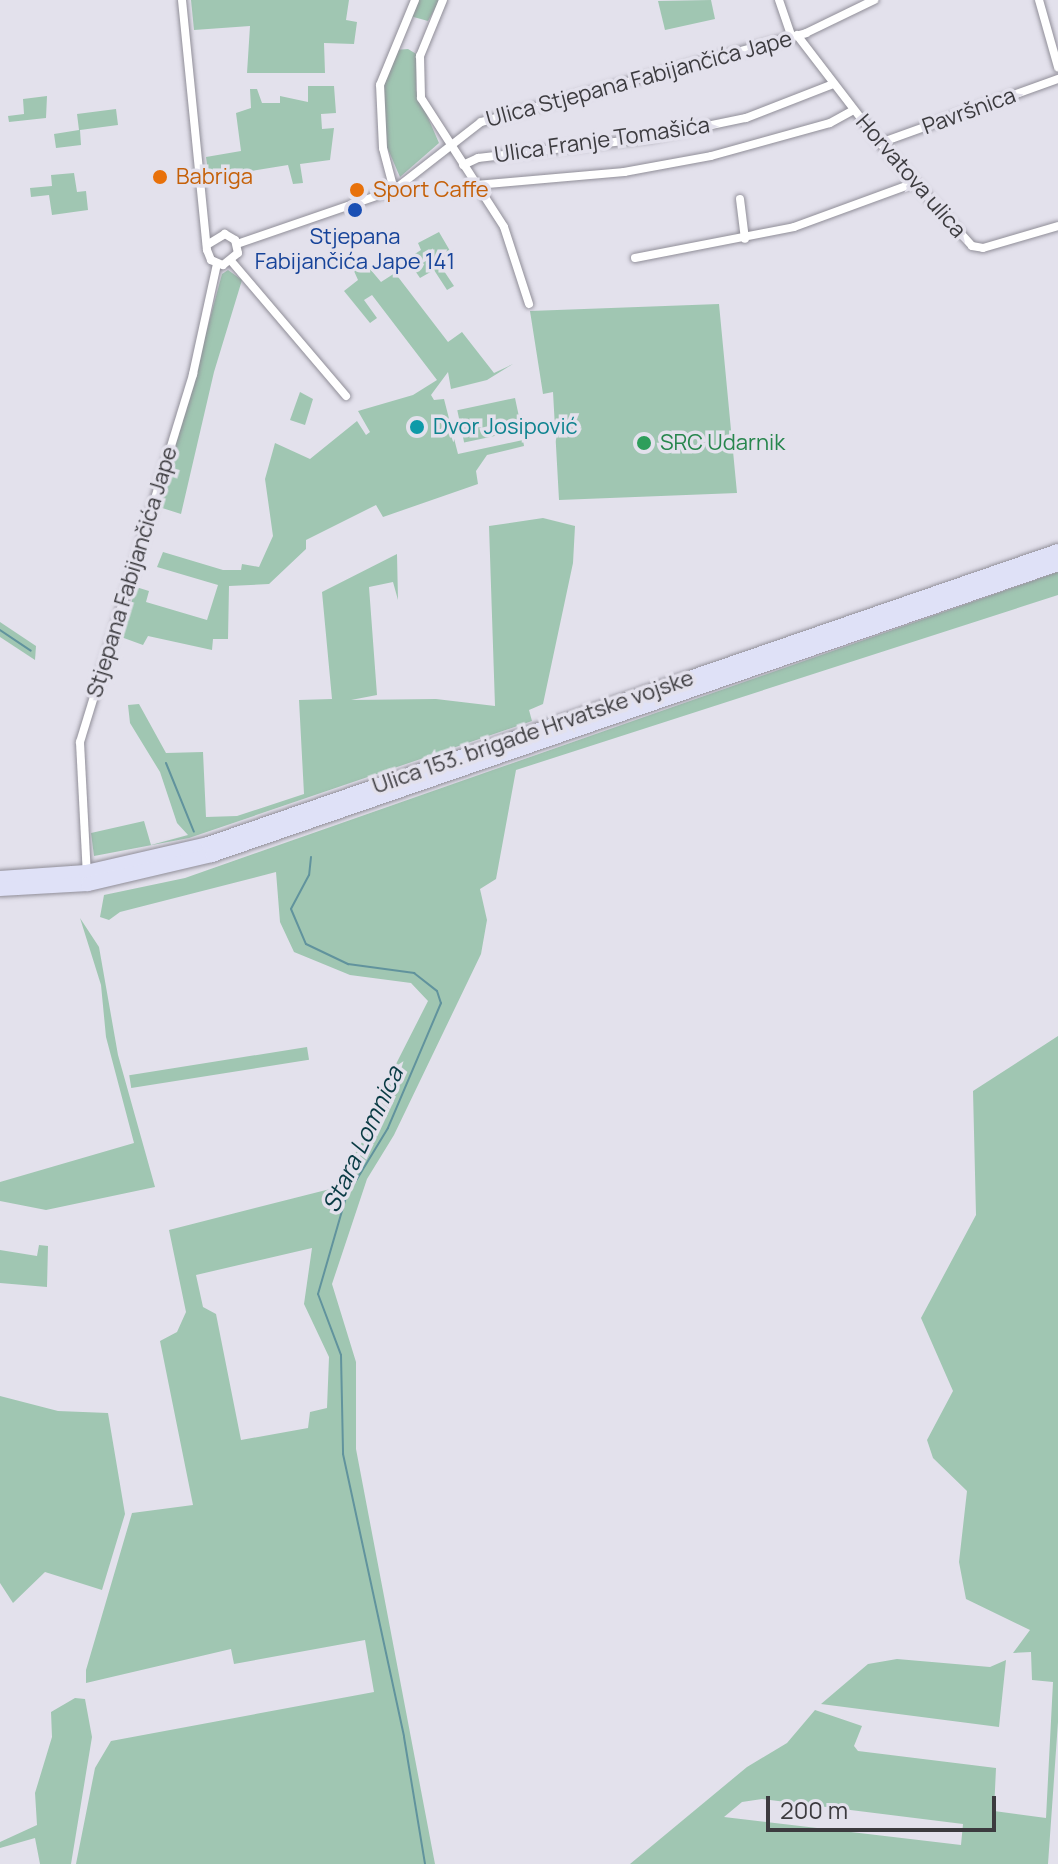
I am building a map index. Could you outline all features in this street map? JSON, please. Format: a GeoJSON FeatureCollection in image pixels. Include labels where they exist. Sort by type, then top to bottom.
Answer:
{"type":"FeatureCollection","features":[{"type":"Feature","properties":{"kind":"main road","name":"Ulica 153. brigade Hrvatske vojske"},"geometry":{"type":"LineString","coordinates":[[0,878],[87,878],[208,844],[1058,551]]}},
{"type":"Feature","properties":{"kind":"main road","name":"Ulica 153. brigade Hrvatske vojske"},"geometry":{"type":"LineString","coordinates":[[0,889],[87,878],[212,855],[1058,564]]}},
{"type":"Feature","properties":{"kind":"street"},"geometry":{"type":"LineString","coordinates":[[182,0],[192,129],[205,207],[208,256],[217,264],[232,262]]}},
{"type":"Feature","properties":{"kind":"street"},"geometry":{"type":"LineString","coordinates":[[394,190],[383,148],[380,85],[415,0]]}},
{"type":"Feature","properties":{"kind":"street"},"geometry":{"type":"LineString","coordinates":[[443,0],[422,50],[418,80],[427,112],[504,227],[529,304]]}},
{"type":"Feature","properties":{"kind":"street","name":"Horvatova ulica"},"geometry":{"type":"LineString","coordinates":[[779,0],[794,35],[880,143],[972,246],[983,248],[1058,226]]}},
{"type":"Feature","properties":{"kind":"street","name":"Ulica Stjepana Fabijančića Jape"},"geometry":{"type":"LineString","coordinates":[[237,244],[394,190],[449,143],[488,119],[794,35],[874,0]]}},
{"type":"Feature","properties":{"kind":"street"},"geometry":{"type":"LineString","coordinates":[[1039,0],[1058,67]]}},
{"type":"Feature","properties":{"kind":"street","name":"Pavršnica"},"geometry":{"type":"LineString","coordinates":[[880,143],[1058,79]]}},
{"type":"Feature","properties":{"kind":"street","name":"Ulica Franje Tomašića"},"geometry":{"type":"LineString","coordinates":[[463,165],[478,158],[649,138],[746,118],[833,84]]}},
{"type":"Feature","properties":{"kind":"street"},"geometry":{"type":"LineString","coordinates":[[476,185],[624,172],[711,156],[830,123],[853,110]]}},
{"type":"Feature","properties":{"kind":"street"},"geometry":{"type":"LineString","coordinates":[[635,258],[745,239],[835,215],[914,183]]}},
{"type":"Feature","properties":{"kind":"street"},"geometry":{"type":"LineString","coordinates":[[740,199],[745,239]]}},
{"type":"Feature","properties":{"kind":"street"},"geometry":{"type":"LineString","coordinates":[[205,207],[213,224],[237,244],[232,262]]}},
{"type":"Feature","properties":{"kind":"street"},"geometry":{"type":"LineString","coordinates":[[207,245],[225,234]]}},
{"type":"Feature","properties":{"kind":"street"},"geometry":{"type":"LineString","coordinates":[[232,262],[346,396]]}},
{"type":"Feature","properties":{"kind":"street","name":"Stjepana Fabijančića Jape"},"geometry":{"type":"LineString","coordinates":[[87,878],[80,742],[193,374],[217,264]]}},
{"type":"Feature","properties":{"kind":"green space"},"geometry":{"type":"Polygon","coordinates":[[[191,0],[349,0],[346,20],[357,22],[354,44],[324,43],[325,73],[247,73],[250,26],[194,30],[191,0]]]}},
{"type":"Feature","properties":{"kind":"green space"},"geometry":{"type":"Polygon","coordinates":[[[417,0],[440,0],[428,21],[410,16],[417,0]]]}},
{"type":"Feature","properties":{"kind":"green space"},"geometry":{"type":"Polygon","coordinates":[[[711,0],[715,19],[665,30],[658,1],[711,0]]]}},
{"type":"Feature","properties":{"kind":"green space"},"geometry":{"type":"Polygon","coordinates":[[[408,49],[418,55],[416,90],[439,143],[400,177],[387,147],[383,85],[395,50],[408,49]]]}},
{"type":"Feature","properties":{"kind":"green space"},"geometry":{"type":"Polygon","coordinates":[[[308,86],[334,86],[336,113],[321,114],[322,129],[334,128],[330,160],[300,164],[303,183],[293,184],[288,165],[209,178],[206,157],[241,151],[236,113],[251,108],[250,89],[257,89],[262,103],[280,103],[280,96],[308,102],[308,86]]]}},
{"type":"Feature","properties":{"kind":"green space"},"geometry":{"type":"Polygon","coordinates":[[[47,96],[46,118],[9,122],[8,116],[24,114],[23,99],[47,96]]]}},
{"type":"Feature","properties":{"kind":"green space"},"geometry":{"type":"Polygon","coordinates":[[[116,109],[118,125],[80,130],[81,145],[56,148],[54,134],[79,130],[77,114],[116,109]]]}},
{"type":"Feature","properties":{"kind":"green space"},"geometry":{"type":"Polygon","coordinates":[[[74,173],[77,192],[86,191],[88,210],[52,215],[49,195],[31,197],[30,188],[52,186],[51,175],[74,173]]]}},
{"type":"Feature","properties":{"kind":"green space"},"geometry":{"type":"Polygon","coordinates":[[[439,232],[453,256],[440,265],[454,286],[447,290],[434,270],[420,278],[407,259],[421,250],[418,243],[439,232]]]}},
{"type":"Feature","properties":{"kind":"green space"},"geometry":{"type":"Polygon","coordinates":[[[359,256],[381,282],[395,273],[448,342],[462,332],[494,373],[513,364],[487,380],[451,389],[448,372],[431,395],[434,400],[444,399],[458,454],[523,440],[524,446],[487,455],[476,471],[478,484],[383,517],[376,505],[306,540],[306,549],[269,584],[229,586],[228,639],[213,639],[212,650],[148,636],[143,645],[121,637],[136,587],[149,591],[146,602],[207,620],[218,585],[157,567],[163,552],[223,570],[241,570],[242,564],[259,567],[273,536],[265,479],[275,443],[310,459],[357,421],[366,435],[370,432],[358,411],[413,395],[437,380],[372,295],[364,300],[377,318],[370,323],[344,291],[358,280],[350,262],[359,256]]]}},
{"type":"Feature","properties":{"kind":"green space"},"geometry":{"type":"Polygon","coordinates":[[[228,270],[242,280],[214,372],[181,514],[159,507],[222,274],[228,270]]]}},
{"type":"Feature","properties":{"kind":"green space","name":"SRC Udarnik"},"geometry":{"type":"Polygon","coordinates":[[[719,304],[737,493],[559,500],[553,392],[543,394],[530,311],[719,304]]]}},
{"type":"Feature","properties":{"kind":"green space"},"geometry":{"type":"Polygon","coordinates":[[[300,392],[313,399],[305,425],[290,420],[300,392]]]}},
{"type":"Feature","properties":{"kind":"green space"},"geometry":{"type":"Polygon","coordinates":[[[515,398],[522,430],[464,443],[457,410],[515,398]]]}},
{"type":"Feature","properties":{"kind":"green space"},"geometry":{"type":"Polygon","coordinates":[[[543,518],[575,526],[573,563],[543,704],[529,710],[532,721],[189,838],[94,856],[91,833],[144,821],[151,845],[188,835],[177,823],[160,772],[130,723],[128,705],[139,704],[166,753],[203,752],[206,817],[237,816],[304,794],[299,700],[332,699],[322,592],[397,554],[398,600],[393,582],[369,587],[377,695],[351,700],[436,699],[495,706],[489,526],[543,518]]]}},
{"type":"Feature","properties":{"kind":"green space"},"geometry":{"type":"Polygon","coordinates":[[[1058,572],[1058,595],[516,770],[496,879],[480,889],[487,920],[481,954],[394,1135],[367,1179],[332,1284],[356,1362],[356,1449],[435,1864],[76,1864],[95,1768],[111,1741],[374,1692],[365,1640],[234,1664],[231,1649],[86,1683],[86,1670],[132,1513],[193,1505],[160,1341],[177,1332],[186,1312],[169,1230],[334,1188],[375,1121],[395,1066],[428,1001],[411,983],[350,975],[294,952],[280,922],[276,872],[120,912],[109,920],[100,917],[104,895],[185,878],[1058,572]],[[312,1248],[196,1275],[203,1307],[216,1314],[241,1440],[308,1428],[310,1412],[327,1408],[329,1357],[304,1304],[312,1248]]]}},
{"type":"Feature","properties":{"kind":"green space"},"geometry":{"type":"Polygon","coordinates":[[[0,622],[36,646],[35,660],[0,637],[0,622]]]}},
{"type":"Feature","properties":{"kind":"green space"},"geometry":{"type":"Polygon","coordinates":[[[80,918],[99,947],[118,1055],[155,1187],[46,1210],[0,1201],[0,1182],[134,1143],[106,1037],[101,985],[80,918]]]}},
{"type":"Feature","properties":{"kind":"green space"},"geometry":{"type":"Polygon","coordinates":[[[1058,1036],[1058,1722],[1048,1864],[630,1864],[747,1767],[787,1743],[815,1710],[862,1726],[854,1746],[858,1751],[996,1768],[994,1811],[1046,1818],[1053,1682],[1032,1680],[1031,1652],[1013,1653],[1030,1630],[966,1599],[959,1562],[967,1491],[933,1458],[927,1440],[953,1391],[921,1318],[976,1215],[973,1091],[1058,1036]],[[762,1799],[742,1802],[724,1817],[961,1845],[963,1824],[762,1799]]]}},
{"type":"Feature","properties":{"kind":"green space"},"geometry":{"type":"Polygon","coordinates":[[[307,1047],[309,1060],[131,1088],[129,1075],[307,1047]]]}},
{"type":"Feature","properties":{"kind":"green space"},"geometry":{"type":"Polygon","coordinates":[[[39,1245],[48,1246],[47,1287],[0,1283],[0,1250],[37,1256],[39,1245]]]}},
{"type":"Feature","properties":{"kind":"green space"},"geometry":{"type":"Polygon","coordinates":[[[0,1396],[58,1411],[108,1413],[125,1514],[102,1590],[45,1572],[13,1603],[0,1583],[0,1396]]]}},
{"type":"Feature","properties":{"kind":"green space"},"geometry":{"type":"Polygon","coordinates":[[[897,1659],[990,1667],[1006,1660],[999,1727],[821,1704],[868,1664],[897,1659]]]}},
{"type":"Feature","properties":{"kind":"green space"},"geometry":{"type":"Polygon","coordinates":[[[75,1698],[85,1699],[92,1737],[71,1864],[40,1864],[35,1838],[0,1848],[0,1842],[37,1825],[35,1793],[52,1737],[51,1712],[75,1698]]]}},
{"type":"Feature","properties":{"kind":"waterway"},"geometry":{"type":"LineString","coordinates":[[0,630],[31,651]]}},
{"type":"Feature","properties":{"kind":"waterway"},"geometry":{"type":"LineString","coordinates":[[166,763],[194,832]]}},
{"type":"Feature","properties":{"kind":"waterway","name":"Stara Lomnica"},"geometry":{"type":"LineString","coordinates":[[311,857],[309,875],[291,909],[306,944],[348,964],[414,973],[437,991],[441,1003],[388,1128],[346,1197],[318,1294],[341,1355],[343,1454],[404,1737],[425,1864]]}},
{"type":"Feature","properties":{"kind":"place","name":"Babriga"},"geometry":{"type":"Point","coordinates":[160,177]}},
{"type":"Feature","properties":{"kind":"place","name":"Sport Caffe"},"geometry":{"type":"Point","coordinates":[357,190]}},
{"type":"Feature","properties":{"kind":"place","name":"Stjepana Fabijančića Jape 141"},"geometry":{"type":"Point","coordinates":[355,210]}},
{"type":"Feature","properties":{"kind":"place","name":"Dvor Josipović"},"geometry":{"type":"Point","coordinates":[417,427]}},
{"type":"Feature","properties":{"kind":"place","name":"SRC Udarnik"},"geometry":{"type":"Point","coordinates":[644,443]}}]}
